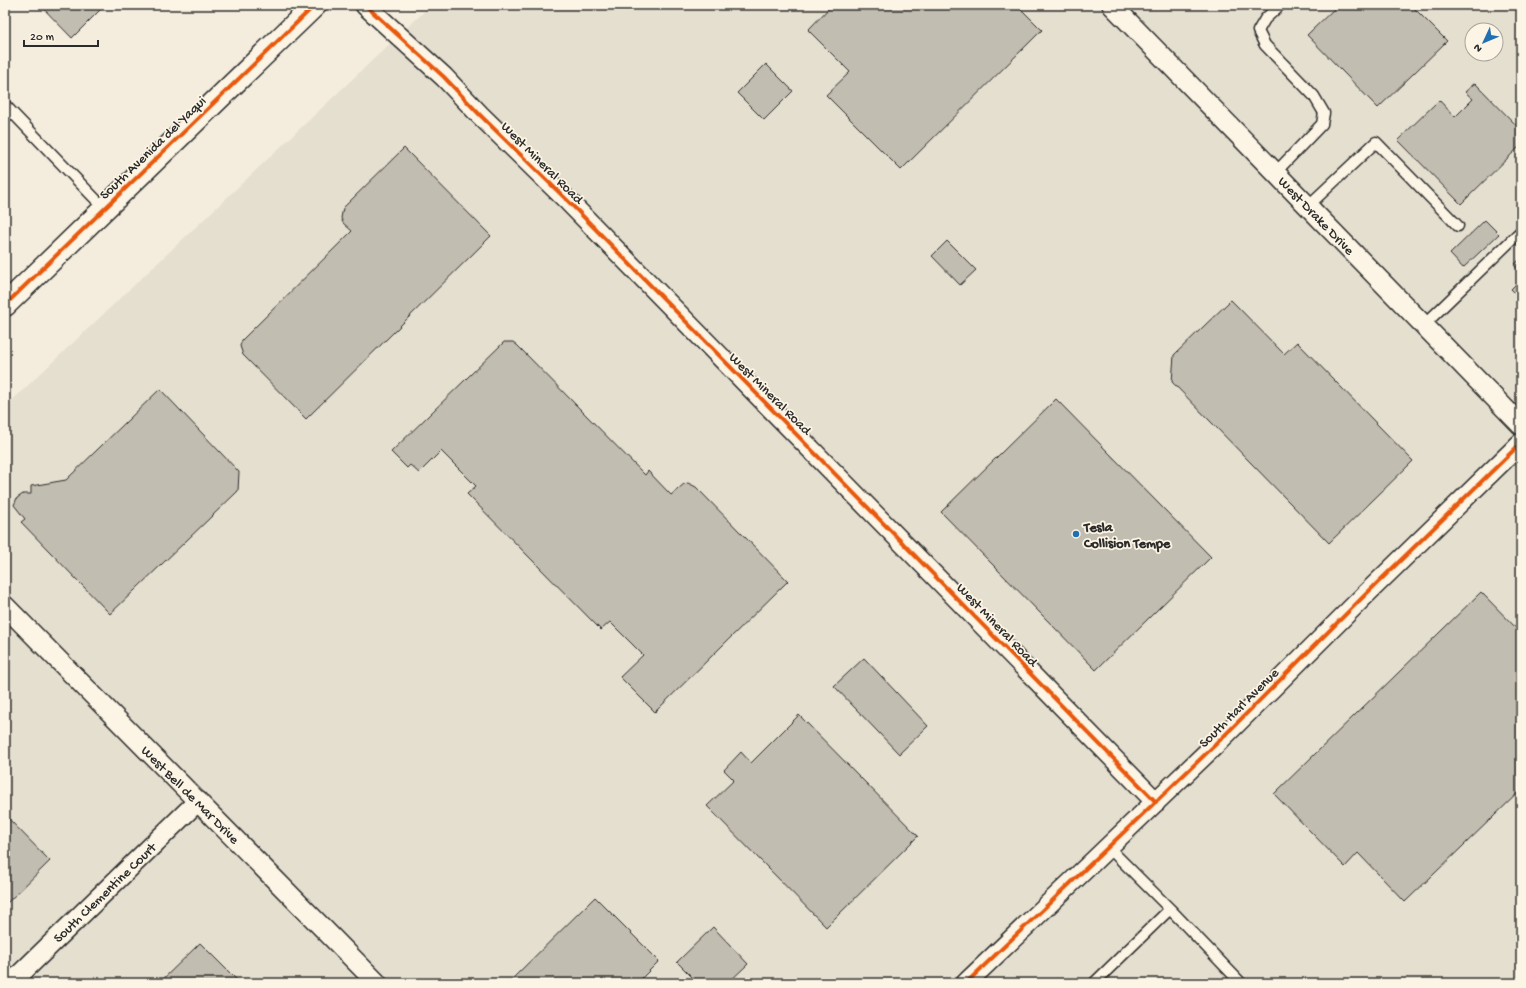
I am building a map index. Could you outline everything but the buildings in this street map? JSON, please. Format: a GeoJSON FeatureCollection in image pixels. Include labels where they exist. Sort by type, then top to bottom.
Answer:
{"type":"FeatureCollection","features":[{"type":"Feature","properties":{"kind":"street","name":"South Avenida del Yaqui"},"geometry":{"type":"LineString","coordinates":[[5,305],[315,5]]}},
{"type":"Feature","properties":{"kind":"street","name":"West Mineral Road"},"geometry":{"type":"LineString","coordinates":[[365,5],[444,77],[480,115],[569,202],[1156,802]]}},
{"type":"Feature","properties":{"kind":"street","name":"West Drake Drive"},"geometry":{"type":"LineString","coordinates":[[1112,5],[1521,425]]}},
{"type":"Feature","properties":{"kind":"street","name":"South Harl Avenue"},"geometry":{"type":"LineString","coordinates":[[966,983],[1156,802],[1521,443]]}},
{"type":"Feature","properties":{"kind":"street","name":"West Bell de Mar Drive"},"geometry":{"type":"LineString","coordinates":[[5,606],[377,983]]}},
{"type":"Feature","properties":{"kind":"street","name":"South Clementine Court"},"geometry":{"type":"LineString","coordinates":[[11,983],[198,801]]}},
{"type":"Feature","properties":{"kind":"lane"},"geometry":{"type":"LineString","coordinates":[[1275,173],[1322,124],[1324,113],[1314,96],[1265,45],[1258,31],[1265,20],[1280,5]]}},
{"type":"Feature","properties":{"kind":"lane"},"geometry":{"type":"LineString","coordinates":[[5,105],[104,208]]}},
{"type":"Feature","properties":{"kind":"lane"},"geometry":{"type":"LineString","coordinates":[[1308,206],[1376,142],[1458,226]]}},
{"type":"Feature","properties":{"kind":"lane"},"geometry":{"type":"LineString","coordinates":[[1424,325],[1521,231]]}},
{"type":"Feature","properties":{"kind":"lane"},"geometry":{"type":"LineString","coordinates":[[1108,847],[1241,983]]}},
{"type":"Feature","properties":{"kind":"lane"},"geometry":{"type":"LineString","coordinates":[[1094,983],[1170,909]]}},
{"type":"Feature","properties":{"kind":"shaded area"},"geometry":{"type":"Polygon","coordinates":[[[431,5],[1521,5],[1521,983],[5,983],[5,407],[431,5]]]}},
{"type":"Feature","properties":{"kind":"cycle path"},"geometry":{"type":"LineString","coordinates":[[5,305],[315,5]]}},
{"type":"Feature","properties":{"kind":"cycle path"},"geometry":{"type":"LineString","coordinates":[[365,5],[444,77],[480,115],[569,202],[1156,802]]}},
{"type":"Feature","properties":{"kind":"cycle path"},"geometry":{"type":"LineString","coordinates":[[966,983],[1215,745],[1366,594],[1521,443]]}},
{"type":"Feature","properties":{"kind":"place","name":"Tesla Collision Tempe"},"geometry":{"type":"Point","coordinates":[1076,534]}}]}
